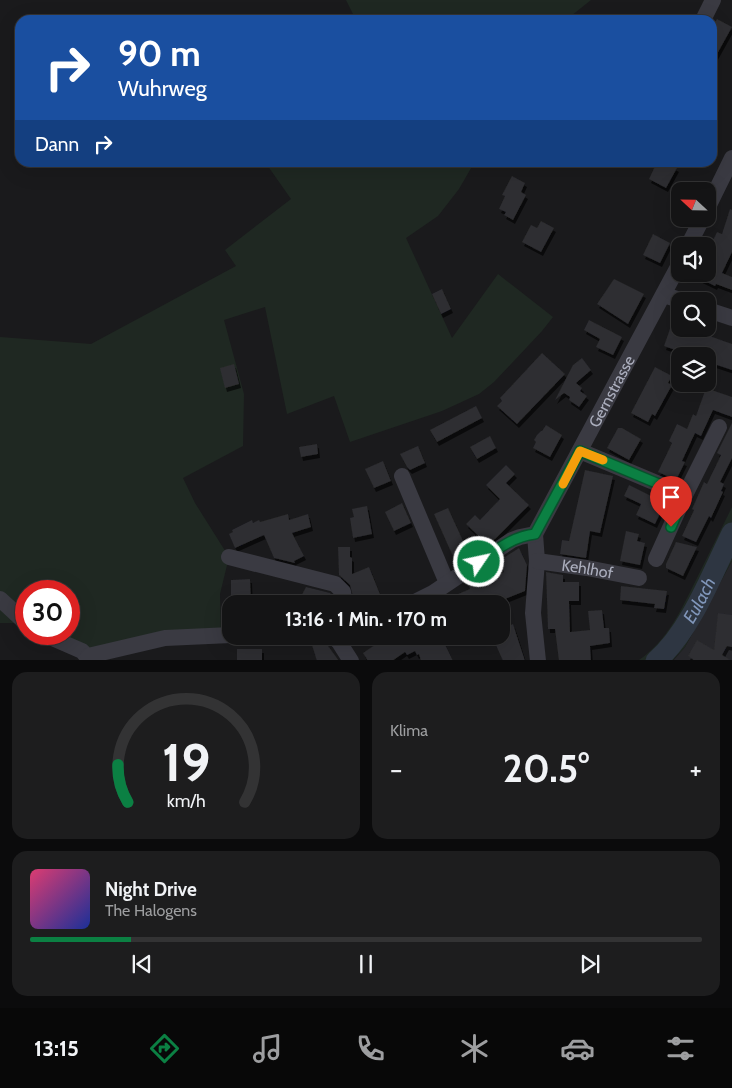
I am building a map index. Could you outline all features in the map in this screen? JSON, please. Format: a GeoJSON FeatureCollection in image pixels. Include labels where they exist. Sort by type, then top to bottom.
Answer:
{"type":"FeatureCollection","features":[{"type":"Feature","properties":{"kind":"street"},"geometry":{"type":"LineString","coordinates":[[706,15],[713,0]]}},
{"type":"Feature","properties":{"kind":"street"},"geometry":{"type":"LineString","coordinates":[[716,191],[732,158]]}},
{"type":"Feature","properties":{"kind":"street","name":"Gernstrasse"},"geometry":{"type":"LineString","coordinates":[[535,534],[671,281]]}},
{"type":"Feature","properties":{"kind":"street"},"geometry":{"type":"LineString","coordinates":[[664,295],[671,297]]}},
{"type":"Feature","properties":{"kind":"street"},"geometry":{"type":"LineString","coordinates":[[716,313],[732,318]]}},
{"type":"Feature","properties":{"kind":"street"},"geometry":{"type":"LineString","coordinates":[[656,559],[719,426]]}},
{"type":"Feature","properties":{"kind":"street"},"geometry":{"type":"LineString","coordinates":[[580,451],[685,495]]}},
{"type":"Feature","properties":{"kind":"street"},"geometry":{"type":"LineString","coordinates":[[402,476],[447,583]]}},
{"type":"Feature","properties":{"kind":"street"},"geometry":{"type":"LineString","coordinates":[[426,595],[512,540],[535,534],[537,561],[533,613],[538,660]]}},
{"type":"Feature","properties":{"kind":"street"},"geometry":{"type":"LineString","coordinates":[[229,557],[335,584],[344,595]]}},
{"type":"Feature","properties":{"kind":"street","name":"Kehlhof"},"geometry":{"type":"LineString","coordinates":[[537,561],[639,578]]}},
{"type":"Feature","properties":{"kind":"street"},"geometry":{"type":"LineString","coordinates":[[0,598],[15,612]]}},
{"type":"Feature","properties":{"kind":"street"},"geometry":{"type":"LineString","coordinates":[[68,645],[82,651],[90,658],[165,638],[222,635]]}},
{"type":"Feature","properties":{"kind":"street"},"geometry":{"type":"LineString","coordinates":[[346,645],[351,660]]}},
{"type":"Feature","properties":{"kind":"shaded area"},"geometry":{"type":"Polygon","coordinates":[[[346,0],[591,0],[572,15],[354,15],[346,0]]]}},
{"type":"Feature","properties":{"kind":"shaded area"},"geometry":{"type":"Polygon","coordinates":[[[269,167],[472,167],[459,189],[438,216],[406,238],[452,338],[498,274],[553,317],[494,382],[479,394],[442,411],[350,442],[334,396],[287,414],[265,307],[224,320],[244,394],[243,446],[183,478],[195,503],[229,557],[220,594],[221,635],[88,656],[66,645],[80,645],[80,580],[15,580],[15,623],[0,623],[0,337],[91,344],[236,266],[225,250],[291,199],[269,167]]]}},
{"type":"Feature","properties":{"kind":"shaded area"},"geometry":{"type":"Polygon","coordinates":[[[732,507],[732,561],[685,647],[673,660],[639,660],[658,643],[673,624],[732,507]]]}},
{"type":"Feature","properties":{"kind":"shaded area"},"geometry":{"type":"Polygon","coordinates":[[[732,561],[732,660],[674,660],[685,647],[732,561]]]}},
{"type":"Feature","properties":{"kind":"building"},"geometry":{"type":"Polygon","coordinates":[[[717,19],[732,27],[717,54],[717,19]]]}},
{"type":"Feature","properties":{"kind":"building"},"geometry":{"type":"Polygon","coordinates":[[[655,167],[677,168],[666,188],[649,179],[655,167]]]}},
{"type":"Feature","properties":{"kind":"building"},"geometry":{"type":"Polygon","coordinates":[[[512,176],[525,183],[521,192],[526,195],[513,220],[504,215],[506,212],[499,209],[505,196],[502,195],[512,176]]]}},
{"type":"Feature","properties":{"kind":"building"},"geometry":{"type":"Polygon","coordinates":[[[730,209],[732,210],[732,252],[722,273],[732,277],[732,290],[707,282],[716,282],[715,237],[717,232],[722,234],[730,209]]]}},
{"type":"Feature","properties":{"kind":"building"},"geometry":{"type":"Polygon","coordinates":[[[541,221],[554,228],[541,252],[522,242],[531,225],[537,228],[541,221]]]}},
{"type":"Feature","properties":{"kind":"building"},"geometry":{"type":"Polygon","coordinates":[[[653,234],[670,243],[660,263],[643,255],[653,234]]]}},
{"type":"Feature","properties":{"kind":"building"},"geometry":{"type":"Polygon","coordinates":[[[614,279],[644,294],[628,324],[597,304],[614,279]]]}},
{"type":"Feature","properties":{"kind":"building"},"geometry":{"type":"Polygon","coordinates":[[[442,289],[451,309],[441,314],[432,294],[442,289]]]}},
{"type":"Feature","properties":{"kind":"building"},"geometry":{"type":"Polygon","coordinates":[[[589,320],[622,337],[613,355],[596,347],[600,339],[584,330],[589,320]]]}},
{"type":"Feature","properties":{"kind":"building"},"geometry":{"type":"Polygon","coordinates":[[[671,326],[671,337],[712,337],[732,344],[732,370],[716,365],[716,347],[671,348],[664,346],[671,326]]]}},
{"type":"Feature","properties":{"kind":"building"},"geometry":{"type":"Polygon","coordinates":[[[542,353],[565,374],[517,424],[497,406],[502,401],[500,398],[542,353]]]}},
{"type":"Feature","properties":{"kind":"building"},"geometry":{"type":"Polygon","coordinates":[[[582,358],[591,370],[576,383],[582,388],[580,391],[587,396],[579,407],[569,400],[570,397],[564,393],[555,400],[573,365],[582,358]]]}},
{"type":"Feature","properties":{"kind":"building"},"geometry":{"type":"Polygon","coordinates":[[[234,364],[239,384],[225,388],[220,368],[234,364]]]}},
{"type":"Feature","properties":{"kind":"building"},"geometry":{"type":"Polygon","coordinates":[[[655,367],[671,375],[668,383],[671,387],[655,416],[652,414],[648,422],[631,413],[655,367]]]}},
{"type":"Feature","properties":{"kind":"building"},"geometry":{"type":"Polygon","coordinates":[[[716,391],[732,397],[732,417],[713,410],[701,436],[695,433],[682,461],[685,462],[676,480],[658,472],[672,443],[669,441],[677,424],[687,429],[693,414],[696,416],[705,392],[716,391]]]}},
{"type":"Feature","properties":{"kind":"building"},"geometry":{"type":"Polygon","coordinates":[[[476,406],[482,418],[437,442],[430,430],[476,406]]]}},
{"type":"Feature","properties":{"kind":"building"},"geometry":{"type":"Polygon","coordinates":[[[732,423],[732,458],[720,482],[724,484],[721,491],[723,492],[711,518],[709,516],[696,542],[682,536],[704,482],[707,484],[721,455],[717,453],[732,423]]]}},
{"type":"Feature","properties":{"kind":"building"},"geometry":{"type":"Polygon","coordinates":[[[546,425],[562,435],[550,457],[533,448],[536,442],[534,440],[546,425]]]}},
{"type":"Feature","properties":{"kind":"building"},"geometry":{"type":"Polygon","coordinates":[[[618,428],[622,428],[641,439],[629,460],[607,448],[618,428]]]}},
{"type":"Feature","properties":{"kind":"building"},"geometry":{"type":"Polygon","coordinates":[[[490,436],[496,448],[477,459],[470,447],[490,436]]]}},
{"type":"Feature","properties":{"kind":"building"},"geometry":{"type":"Polygon","coordinates":[[[317,444],[318,454],[301,457],[299,447],[317,444]]]}},
{"type":"Feature","properties":{"kind":"building"},"geometry":{"type":"Polygon","coordinates":[[[418,446],[425,463],[410,470],[400,454],[418,446]]]}},
{"type":"Feature","properties":{"kind":"building"},"geometry":{"type":"Polygon","coordinates":[[[383,461],[391,481],[374,488],[365,469],[383,461]]]}},
{"type":"Feature","properties":{"kind":"building"},"geometry":{"type":"Polygon","coordinates":[[[506,465],[515,474],[506,483],[529,505],[495,539],[487,544],[466,524],[475,515],[480,520],[500,499],[486,485],[506,465]]]}},
{"type":"Feature","properties":{"kind":"building"},"geometry":{"type":"Polygon","coordinates":[[[585,470],[613,476],[600,533],[590,531],[586,558],[560,554],[562,540],[569,541],[585,470]]]}},
{"type":"Feature","properties":{"kind":"building"},"geometry":{"type":"Polygon","coordinates":[[[629,485],[665,503],[655,524],[636,515],[641,504],[624,496],[629,485]]]}},
{"type":"Feature","properties":{"kind":"building"},"geometry":{"type":"Polygon","coordinates":[[[402,503],[411,523],[394,531],[385,512],[402,503]]]}},
{"type":"Feature","properties":{"kind":"building"},"geometry":{"type":"Polygon","coordinates":[[[367,506],[372,534],[353,538],[350,518],[354,517],[352,509],[367,506]]]}},
{"type":"Feature","properties":{"kind":"building"},"geometry":{"type":"Polygon","coordinates":[[[448,508],[470,556],[456,563],[434,514],[448,508]]]}},
{"type":"Feature","properties":{"kind":"building"},"geometry":{"type":"Polygon","coordinates":[[[288,514],[289,520],[308,514],[311,527],[292,533],[304,556],[294,561],[295,563],[274,558],[264,535],[235,548],[229,534],[233,532],[232,530],[252,520],[253,523],[259,520],[260,522],[288,514]]]}},
{"type":"Feature","properties":{"kind":"building"},"geometry":{"type":"Polygon","coordinates":[[[626,531],[639,534],[637,541],[645,543],[640,565],[620,561],[626,531]]]}},
{"type":"Feature","properties":{"kind":"building"},"geometry":{"type":"Polygon","coordinates":[[[676,542],[697,547],[683,576],[666,568],[676,542]]]}},
{"type":"Feature","properties":{"kind":"building"},"geometry":{"type":"Polygon","coordinates":[[[338,547],[350,547],[352,574],[369,567],[380,595],[353,595],[350,585],[339,575],[338,547]]]}},
{"type":"Feature","properties":{"kind":"building"},"geometry":{"type":"Polygon","coordinates":[[[519,548],[527,565],[525,591],[510,597],[510,595],[456,595],[470,589],[469,586],[504,572],[499,561],[519,548]]]}},
{"type":"Feature","properties":{"kind":"building"},"geometry":{"type":"Polygon","coordinates":[[[546,572],[563,575],[563,582],[579,582],[579,601],[569,601],[570,632],[590,630],[588,611],[602,610],[604,628],[609,628],[610,643],[590,646],[591,660],[559,660],[555,629],[548,629],[546,572]]]}},
{"type":"Feature","properties":{"kind":"building"},"geometry":{"type":"Polygon","coordinates":[[[250,579],[251,595],[231,595],[231,580],[250,579]]]}},
{"type":"Feature","properties":{"kind":"building"},"geometry":{"type":"Polygon","coordinates":[[[621,586],[667,591],[664,609],[654,608],[655,604],[620,600],[621,586]]]}},
{"type":"Feature","properties":{"kind":"building"},"geometry":{"type":"Polygon","coordinates":[[[306,587],[332,595],[302,595],[306,587]]]}},
{"type":"Feature","properties":{"kind":"building"},"geometry":{"type":"Polygon","coordinates":[[[718,613],[732,615],[732,647],[727,646],[722,655],[730,660],[694,660],[688,656],[697,640],[714,650],[718,613]]]}},
{"type":"Feature","properties":{"kind":"building"},"geometry":{"type":"Polygon","coordinates":[[[513,624],[525,660],[503,660],[496,645],[510,645],[510,626],[513,624]]]}},
{"type":"Feature","properties":{"kind":"building"},"geometry":{"type":"Polygon","coordinates":[[[312,645],[327,645],[338,660],[317,660],[312,645]]]}},
{"type":"Feature","properties":{"kind":"building"},"geometry":{"type":"Polygon","coordinates":[[[375,645],[445,645],[453,660],[421,660],[419,654],[417,655],[415,651],[407,655],[405,652],[393,660],[367,660],[363,653],[375,645]]]}},
{"type":"Feature","properties":{"kind":"building"},"geometry":{"type":"Polygon","coordinates":[[[237,649],[262,649],[262,660],[237,660],[237,649]]]}},
{"type":"Feature","properties":{"kind":"waterway","name":"Eulach"},"geometry":{"type":"LineString","coordinates":[[657,660],[668,649],[690,619],[732,533]]}},
{"type":"Feature","properties":{"kind":"slow traffic"},"geometry":{"type":"LineString","coordinates":[[563,484],[580,451],[603,460]]}},
{"type":"Feature","properties":{"kind":"route"},"geometry":{"type":"LineString","coordinates":[[479,562],[512,540],[535,534],[580,451],[685,495],[671,527]]}}]}
